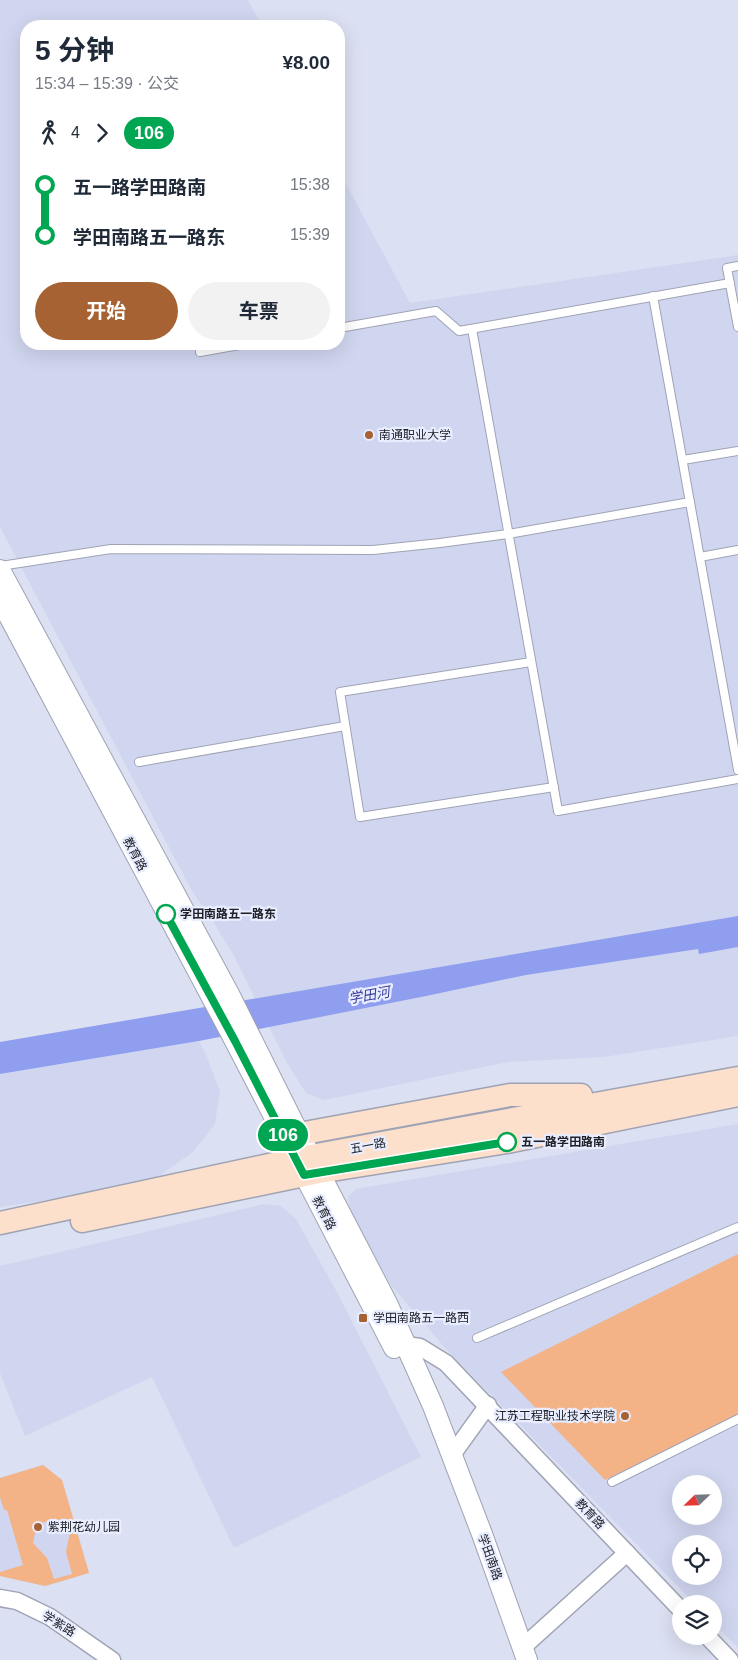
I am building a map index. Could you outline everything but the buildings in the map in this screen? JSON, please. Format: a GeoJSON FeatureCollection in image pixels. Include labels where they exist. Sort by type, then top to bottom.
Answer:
{"type":"FeatureCollection","features":[{"type":"Feature","properties":{"kind":"main road","name":"五一路"},"geometry":{"type":"LineString","coordinates":[[0,1238],[307,1166],[637,1096],[738,1078]]}},
{"type":"Feature","properties":{"kind":"main road"},"geometry":{"type":"LineString","coordinates":[[299,1134],[510,1095],[637,1096]]}},
{"type":"Feature","properties":{"kind":"main road","name":"五一路"},"geometry":{"type":"LineString","coordinates":[[0,1223],[307,1166],[507,1142],[738,1095]]}},
{"type":"Feature","properties":{"kind":"street","name":"教育路"},"geometry":{"type":"LineString","coordinates":[[0,568],[307,1166],[393,1346],[452,1455]]}},
{"type":"Feature","properties":{"kind":"street","name":"教育路"},"geometry":{"type":"LineString","coordinates":[[0,599],[220,995]]}},
{"type":"Feature","properties":{"kind":"street","name":"教育路"},"geometry":{"type":"LineString","coordinates":[[243,1040],[299,1134],[307,1166],[387,1303],[433,1406],[452,1455]]}},
{"type":"Feature","properties":{"kind":"street","name":"教育路"},"geometry":{"type":"LineString","coordinates":[[406,1345],[420,1347],[446,1363],[672,1601]]}},
{"type":"Feature","properties":{"kind":"street"},"geometry":{"type":"LineString","coordinates":[[452,1455],[488,1405]]}},
{"type":"Feature","properties":{"kind":"street","name":"学田南路"},"geometry":{"type":"LineString","coordinates":[[452,1455],[525,1654]]}},
{"type":"Feature","properties":{"kind":"street"},"geometry":{"type":"LineString","coordinates":[[525,1654],[626,1553]]}},
{"type":"Feature","properties":{"kind":"street","name":"学紫路"},"geometry":{"type":"LineString","coordinates":[[0,1598],[17,1602],[50,1616],[112,1660]]}},
{"type":"Feature","properties":{"kind":"street"},"geometry":{"type":"LineString","coordinates":[[716,1645],[730,1660]]}},
{"type":"Feature","properties":{"kind":"lane"},"geometry":{"type":"LineString","coordinates":[[738,266],[727,268],[738,327]]}},
{"type":"Feature","properties":{"kind":"lane"},"geometry":{"type":"LineString","coordinates":[[345,327],[436,311],[459,331],[730,283]]}},
{"type":"Feature","properties":{"kind":"lane"},"geometry":{"type":"LineString","coordinates":[[653,296],[738,770]]}},
{"type":"Feature","properties":{"kind":"lane"},"geometry":{"type":"LineString","coordinates":[[472,328],[558,810],[738,779]]}},
{"type":"Feature","properties":{"kind":"lane"},"geometry":{"type":"LineString","coordinates":[[200,352],[212,350]]}},
{"type":"Feature","properties":{"kind":"lane"},"geometry":{"type":"LineString","coordinates":[[682,460],[738,450]]}},
{"type":"Feature","properties":{"kind":"lane"},"geometry":{"type":"LineString","coordinates":[[0,568],[111,549],[372,550],[440,544],[690,502]]}},
{"type":"Feature","properties":{"kind":"lane"},"geometry":{"type":"LineString","coordinates":[[700,557],[738,550]]}},
{"type":"Feature","properties":{"kind":"lane"},"geometry":{"type":"LineString","coordinates":[[532,662],[340,692],[360,817],[554,787]]}},
{"type":"Feature","properties":{"kind":"lane"},"geometry":{"type":"LineString","coordinates":[[139,762],[345,726]]}},
{"type":"Feature","properties":{"kind":"lane"},"geometry":{"type":"LineString","coordinates":[[477,1338],[738,1227]]}},
{"type":"Feature","properties":{"kind":"lane"},"geometry":{"type":"LineString","coordinates":[[612,1482],[738,1420]]}},
{"type":"Feature","properties":{"kind":"shaded area","name":"南通职业大学"},"geometry":{"type":"Polygon","coordinates":[[[0,0],[248,0],[259,20],[20,20],[20,350],[345,350],[345,182],[410,303],[738,255],[738,1036],[604,1057],[508,1062],[324,1100],[306,1093],[287,1063],[233,954],[192,891],[0,527],[0,0]]]}},
{"type":"Feature","properties":{"kind":"shaded area"},"geometry":{"type":"Polygon","coordinates":[[[199,1041],[220,1091],[215,1124],[193,1152],[156,1178],[113,1190],[0,1207],[0,1074],[199,1041]]]}},
{"type":"Feature","properties":{"kind":"shaded area","name":"江苏工程职业技术学院"},"geometry":{"type":"Polygon","coordinates":[[[738,1124],[738,1648],[722,1631],[722,1595],[686,1595],[676,1585],[722,1585],[722,1535],[672,1535],[672,1580],[446,1349],[390,1284],[350,1211],[348,1196],[356,1189],[738,1124]]]}},
{"type":"Feature","properties":{"kind":"shaded area"},"geometry":{"type":"Polygon","coordinates":[[[264,1204],[281,1206],[296,1219],[338,1294],[421,1457],[234,1548],[152,1377],[25,1436],[0,1373],[0,1266],[264,1204]]]}},
{"type":"Feature","properties":{"kind":"shaded area"},"geometry":{"type":"Polygon","coordinates":[[[738,1254],[738,1414],[605,1480],[501,1372],[738,1254]]]}},
{"type":"Feature","properties":{"kind":"shaded area","name":"紫荆花幼儿园"},"geometry":{"type":"Polygon","coordinates":[[[43,1465],[62,1480],[89,1573],[45,1586],[0,1576],[0,1478],[43,1465]]]}},
{"type":"Feature","properties":{"kind":"shaded area","name":"紫荆花幼儿园"},"geometry":{"type":"Polygon","coordinates":[[[43,1465],[62,1480],[89,1573],[45,1586],[0,1576],[0,1572],[23,1565],[7,1510],[4,1510],[0,1497],[0,1478],[43,1465]],[[56,1519],[37,1524],[33,1543],[47,1558],[54,1579],[72,1574],[66,1552],[70,1532],[56,1519]]]}},
{"type":"Feature","properties":{"kind":"water","name":"学田河"},"geometry":{"type":"Polygon","coordinates":[[[738,916],[738,947],[699,954],[698,949],[526,975],[199,1041],[0,1074],[0,1042],[738,916]]]}},
{"type":"Feature","properties":{"kind":"bus line","name":"106"},"geometry":{"type":"LineString","coordinates":[[166,914],[235,1041],[304,1175],[507,1142]]}},
{"type":"Feature","properties":{"kind":"place","name":"南通职业大学"},"geometry":{"type":"Point","coordinates":[369,435]}},
{"type":"Feature","properties":{"kind":"place","name":"学田南路五一路东"},"geometry":{"type":"Point","coordinates":[166,914]}},
{"type":"Feature","properties":{"kind":"place","name":"五一路学田路南"},"geometry":{"type":"Point","coordinates":[507,1142]}},
{"type":"Feature","properties":{"kind":"place","name":"学田南路五一路西"},"geometry":{"type":"Point","coordinates":[363,1318]}},
{"type":"Feature","properties":{"kind":"place","name":"江苏工程职业技术学院"},"geometry":{"type":"Point","coordinates":[625,1416]}},
{"type":"Feature","properties":{"kind":"place","name":"紫荆花幼儿园"},"geometry":{"type":"Point","coordinates":[38,1527]}}]}
